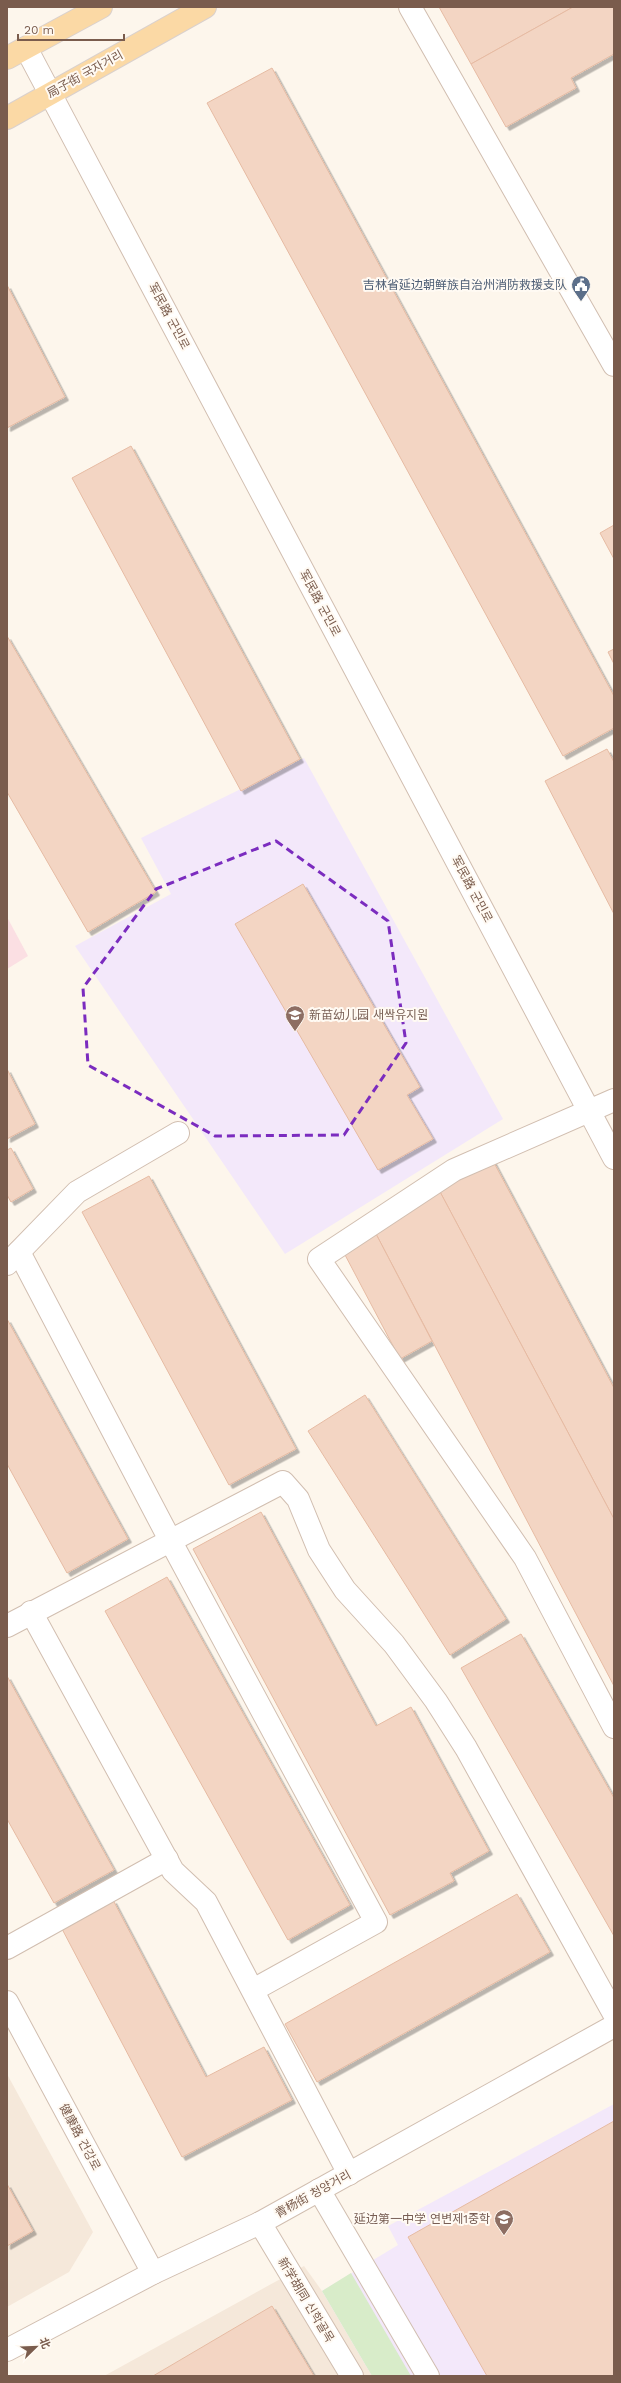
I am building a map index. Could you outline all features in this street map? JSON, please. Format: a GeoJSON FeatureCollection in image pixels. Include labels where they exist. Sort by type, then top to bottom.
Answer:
{"type":"FeatureCollection","features":[{"type":"Feature","properties":{"kind":"main road","name":"局子街 국자거리"},"geometry":{"type":"LineString","coordinates":[[7,118],[205,7]]}},
{"type":"Feature","properties":{"kind":"main road"},"geometry":{"type":"LineString","coordinates":[[7,58],[99,8]]}},
{"type":"Feature","properties":{"kind":"street"},"geometry":{"type":"LineString","coordinates":[[410,7],[614,365]]}},
{"type":"Feature","properties":{"kind":"street","name":"军民路 군민로"},"geometry":{"type":"LineString","coordinates":[[26,48],[52,93],[614,1158]]}},
{"type":"Feature","properties":{"kind":"street"},"geometry":{"type":"LineString","coordinates":[[614,1100],[454,1170],[319,1259],[525,1558],[614,1727]]}},
{"type":"Feature","properties":{"kind":"street"},"geometry":{"type":"LineString","coordinates":[[178,1133],[77,1192],[13,1258],[170,1540],[376,1922],[253,1990]]}},
{"type":"Feature","properties":{"kind":"street"},"geometry":{"type":"LineString","coordinates":[[7,1626],[31,1612],[282,1482],[298,1499],[319,1550],[345,1590],[394,1644],[436,1701],[466,1748],[614,2014]]}},
{"type":"Feature","properties":{"kind":"street"},"geometry":{"type":"LineString","coordinates":[[31,1612],[173,1871],[206,1902],[350,2174]]}},
{"type":"Feature","properties":{"kind":"street"},"geometry":{"type":"LineString","coordinates":[[7,1948],[167,1859]]}},
{"type":"Feature","properties":{"kind":"street","name":"健康路 건강로"},"geometry":{"type":"LineString","coordinates":[[7,2002],[153,2273]]}},
{"type":"Feature","properties":{"kind":"street","name":"青杨街 청양거리"},"geometry":{"type":"LineString","coordinates":[[7,2350],[153,2273],[260,2223],[614,2026]]}},
{"type":"Feature","properties":{"kind":"street"},"geometry":{"type":"LineString","coordinates":[[319,2190],[428,2376]]}},
{"type":"Feature","properties":{"kind":"street","name":"新学胡同 신학골목"},"geometry":{"type":"LineString","coordinates":[[260,2223],[352,2376]]}},
{"type":"Feature","properties":{"kind":"highlighted area"},"geometry":{"type":"Polygon","coordinates":[[[276,841],[388,921],[406,1043],[344,1135],[215,1136],[88,1065],[83,988],[156,889],[276,841]]]}},
{"type":"Feature","properties":{"kind":"shaded area","name":"新苗幼儿园 새싹유지원"},"geometry":{"type":"Polygon","coordinates":[[[304,758],[503,1119],[285,1254],[75,946],[171,894],[141,838],[304,758]]]}},
{"type":"Feature","properties":{"kind":"shaded area"},"geometry":{"type":"Polygon","coordinates":[[[7,917],[28,956],[7,969],[7,917]]]}},
{"type":"Feature","properties":{"kind":"shaded area"},"geometry":{"type":"Polygon","coordinates":[[[7,2074],[93,2232],[69,2272],[7,2307],[7,2074]]]}},
{"type":"Feature","properties":{"kind":"shaded area","name":"延边第一中学 연변제1중학"},"geometry":{"type":"Polygon","coordinates":[[[614,2104],[614,2376],[372,2376],[322,2291],[398,2245],[388,2226],[614,2104]]]}},
{"type":"Feature","properties":{"kind":"shaded area"},"geometry":{"type":"Polygon","coordinates":[[[304,2266],[322,2291],[372,2376],[104,2376],[304,2266]]]}},
{"type":"Feature","properties":{"kind":"green space"},"geometry":{"type":"Polygon","coordinates":[[[351,2273],[411,2376],[372,2376],[322,2291],[351,2273]]]}},
{"type":"Feature","properties":{"kind":"building"},"geometry":{"type":"Polygon","coordinates":[[[439,7],[573,7],[471,64],[439,7]]]}},
{"type":"Feature","properties":{"kind":"building"},"geometry":{"type":"Polygon","coordinates":[[[573,7],[614,7],[614,54],[571,78],[576,88],[506,127],[471,64],[573,7]]]}},
{"type":"Feature","properties":{"kind":"building"},"geometry":{"type":"Polygon","coordinates":[[[272,68],[614,696],[614,728],[563,756],[207,103],[272,68]]]}},
{"type":"Feature","properties":{"kind":"building"},"geometry":{"type":"Polygon","coordinates":[[[7,285],[65,397],[7,428],[7,285]]]}},
{"type":"Feature","properties":{"kind":"building"},"geometry":{"type":"Polygon","coordinates":[[[131,446],[300,759],[241,791],[72,478],[131,446]]]}},
{"type":"Feature","properties":{"kind":"building"},"geometry":{"type":"Polygon","coordinates":[[[614,525],[614,559],[600,533],[614,525]]]}},
{"type":"Feature","properties":{"kind":"building"},"geometry":{"type":"Polygon","coordinates":[[[7,636],[156,892],[88,932],[7,792],[7,636]]]}},
{"type":"Feature","properties":{"kind":"building"},"geometry":{"type":"Polygon","coordinates":[[[614,649],[614,664],[608,652],[614,649]]]}},
{"type":"Feature","properties":{"kind":"building"},"geometry":{"type":"Polygon","coordinates":[[[607,749],[614,762],[614,914],[545,781],[607,749]]]}},
{"type":"Feature","properties":{"kind":"building"},"geometry":{"type":"Polygon","coordinates":[[[303,884],[420,1087],[407,1095],[433,1139],[378,1170],[235,924],[303,884]]]}},
{"type":"Feature","properties":{"kind":"building"},"geometry":{"type":"Polygon","coordinates":[[[7,1069],[35,1124],[7,1139],[7,1069]]]}},
{"type":"Feature","properties":{"kind":"building"},"geometry":{"type":"Polygon","coordinates":[[[11,1148],[33,1189],[11,1202],[7,1195],[7,1150],[11,1148]]]}},
{"type":"Feature","properties":{"kind":"building"},"geometry":{"type":"Polygon","coordinates":[[[492,1159],[614,1388],[614,1519],[438,1188],[492,1159]]]}},
{"type":"Feature","properties":{"kind":"building"},"geometry":{"type":"Polygon","coordinates":[[[149,1176],[296,1449],[229,1485],[82,1212],[149,1176]]]}},
{"type":"Feature","properties":{"kind":"building"},"geometry":{"type":"Polygon","coordinates":[[[438,1188],[614,1519],[614,1686],[375,1232],[438,1188]]]}},
{"type":"Feature","properties":{"kind":"building"},"geometry":{"type":"Polygon","coordinates":[[[375,1232],[432,1341],[400,1359],[344,1253],[375,1232]]]}},
{"type":"Feature","properties":{"kind":"building"},"geometry":{"type":"Polygon","coordinates":[[[7,1319],[128,1539],[67,1573],[7,1464],[7,1319]]]}},
{"type":"Feature","properties":{"kind":"building"},"geometry":{"type":"Polygon","coordinates":[[[365,1395],[506,1619],[450,1655],[308,1431],[365,1395]]]}},
{"type":"Feature","properties":{"kind":"building"},"geometry":{"type":"Polygon","coordinates":[[[261,1512],[376,1726],[411,1707],[489,1851],[450,1873],[454,1881],[390,1915],[193,1549],[261,1512]]]}},
{"type":"Feature","properties":{"kind":"building"},"geometry":{"type":"Polygon","coordinates":[[[167,1577],[350,1905],[288,1940],[105,1611],[167,1577]]]}},
{"type":"Feature","properties":{"kind":"building"},"geometry":{"type":"Polygon","coordinates":[[[521,1634],[614,1798],[614,1936],[461,1668],[521,1634]]]}},
{"type":"Feature","properties":{"kind":"building"},"geometry":{"type":"Polygon","coordinates":[[[7,1676],[114,1870],[54,1903],[7,1819],[7,1676]]]}},
{"type":"Feature","properties":{"kind":"building"},"geometry":{"type":"Polygon","coordinates":[[[517,1894],[550,1952],[317,2082],[285,2024],[517,1894]]]}},
{"type":"Feature","properties":{"kind":"building"},"geometry":{"type":"Polygon","coordinates":[[[113,1900],[206,2077],[264,2047],[292,2100],[182,2157],[61,1927],[113,1900]]]}},
{"type":"Feature","properties":{"kind":"building","name":"延边第一中学 연변제1중학"},"geometry":{"type":"Polygon","coordinates":[[[614,2121],[614,2376],[487,2376],[408,2237],[614,2121]]]}},
{"type":"Feature","properties":{"kind":"building"},"geometry":{"type":"Polygon","coordinates":[[[7,2184],[33,2231],[7,2246],[7,2184]]]}},
{"type":"Feature","properties":{"kind":"building"},"geometry":{"type":"Polygon","coordinates":[[[272,2306],[314,2376],[153,2376],[272,2306]]]}},
{"type":"Feature","properties":{"kind":"place","name":"吉林省延边朝鲜族自治州消防救援支队"},"geometry":{"type":"Point","coordinates":[581,302]}},
{"type":"Feature","properties":{"kind":"place","name":"新苗幼儿园 새싹유지원"},"geometry":{"type":"Point","coordinates":[295,1032]}},
{"type":"Feature","properties":{"kind":"place","name":"延边第一中学 연변제1중학"},"geometry":{"type":"Point","coordinates":[504,2236]}}]}
